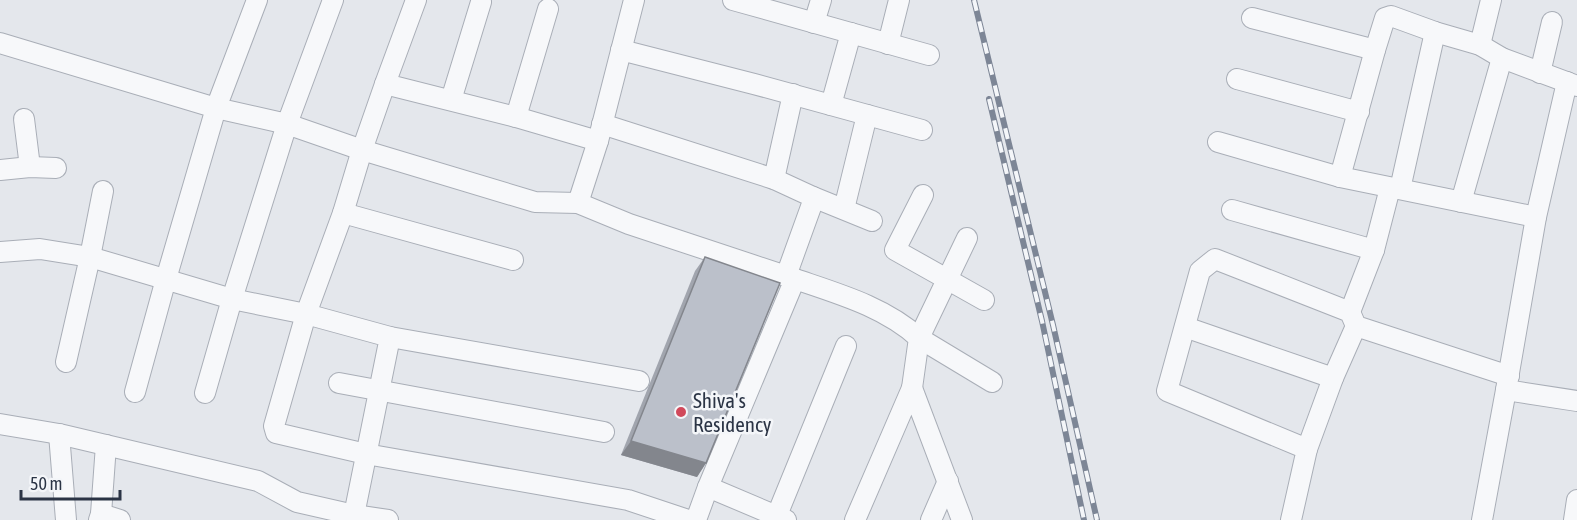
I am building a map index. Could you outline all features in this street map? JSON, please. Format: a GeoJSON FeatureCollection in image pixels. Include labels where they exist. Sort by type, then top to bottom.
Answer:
{"type":"FeatureCollection","features":[{"type":"Feature","properties":{"kind":"street"},"geometry":{"type":"LineString","coordinates":[[135,392],[216,108],[257,0]]}},
{"type":"Feature","properties":{"kind":"street"},"geometry":{"type":"LineString","coordinates":[[205,393],[287,124],[333,0]]}},
{"type":"Feature","properties":{"kind":"street"},"geometry":{"type":"LineString","coordinates":[[416,0],[306,314],[274,426],[276,433],[366,454],[628,500],[688,520]]}},
{"type":"Feature","properties":{"kind":"street"},"geometry":{"type":"LineString","coordinates":[[578,203],[600,132],[634,0]]}},
{"type":"Feature","properties":{"kind":"street"},"geometry":{"type":"LineString","coordinates":[[733,0],[929,55]]}},
{"type":"Feature","properties":{"kind":"street"},"geometry":{"type":"LineString","coordinates":[[814,23],[821,0]]}},
{"type":"Feature","properties":{"kind":"street"},"geometry":{"type":"LineString","coordinates":[[888,44],[899,0]]}},
{"type":"Feature","properties":{"kind":"street"},"geometry":{"type":"LineString","coordinates":[[1480,45],[1491,0]]}},
{"type":"Feature","properties":{"kind":"street"},"geometry":{"type":"LineString","coordinates":[[451,100],[481,2]]}},
{"type":"Feature","properties":{"kind":"street"},"geometry":{"type":"LineString","coordinates":[[516,117],[548,9]]}},
{"type":"Feature","properties":{"kind":"street"},"geometry":{"type":"LineString","coordinates":[[1340,177],[1385,18],[1390,16],[1480,45],[1502,58],[1572,84],[1536,218],[1482,520]]}},
{"type":"Feature","properties":{"kind":"street"},"geometry":{"type":"LineString","coordinates":[[1252,18],[1375,51]]}},
{"type":"Feature","properties":{"kind":"street"},"geometry":{"type":"LineString","coordinates":[[1540,73],[1552,22]]}},
{"type":"Feature","properties":{"kind":"street"},"geometry":{"type":"LineString","coordinates":[[1292,520],[1307,449],[1353,319],[1395,188],[1435,32]]}},
{"type":"Feature","properties":{"kind":"street"},"geometry":{"type":"LineString","coordinates":[[831,105],[851,33]]}},
{"type":"Feature","properties":{"kind":"street"},"geometry":{"type":"LineString","coordinates":[[0,43],[216,108],[287,124],[362,150],[535,202],[578,203],[629,224],[862,302],[908,328],[919,338],[992,382]]}},
{"type":"Feature","properties":{"kind":"street"},"geometry":{"type":"LineString","coordinates":[[621,50],[922,130]]}},
{"type":"Feature","properties":{"kind":"street"},"geometry":{"type":"LineString","coordinates":[[1461,202],[1502,58]]}},
{"type":"Feature","properties":{"kind":"street"},"geometry":{"type":"LineString","coordinates":[[1237,79],[1359,112]]}},
{"type":"Feature","properties":{"kind":"street"},"geometry":{"type":"LineString","coordinates":[[385,84],[516,117],[600,132],[774,179],[872,221]]}},
{"type":"Feature","properties":{"kind":"street"},"geometry":{"type":"LineString","coordinates":[[774,179],[793,94]]}},
{"type":"Feature","properties":{"kind":"street"},"geometry":{"type":"LineString","coordinates":[[844,209],[867,115]]}},
{"type":"Feature","properties":{"kind":"street"},"geometry":{"type":"LineString","coordinates":[[24,119],[30,167]]}},
{"type":"Feature","properties":{"kind":"street"},"geometry":{"type":"LineString","coordinates":[[1218,142],[1340,177],[1536,218]]}},
{"type":"Feature","properties":{"kind":"street"},"geometry":{"type":"LineString","coordinates":[[0,170],[30,167],[56,168]]}},
{"type":"Feature","properties":{"kind":"street"},"geometry":{"type":"LineString","coordinates":[[66,362],[104,191]]}},
{"type":"Feature","properties":{"kind":"street"},"geometry":{"type":"LineString","coordinates":[[923,195],[895,250],[984,300]]}},
{"type":"Feature","properties":{"kind":"street"},"geometry":{"type":"LineString","coordinates":[[696,520],[791,278],[813,197]]}},
{"type":"Feature","properties":{"kind":"street"},"geometry":{"type":"LineString","coordinates":[[1232,210],[1374,250]]}},
{"type":"Feature","properties":{"kind":"street"},"geometry":{"type":"LineString","coordinates":[[343,213],[513,260]]}},
{"type":"Feature","properties":{"kind":"street"},"geometry":{"type":"LineString","coordinates":[[855,520],[912,388],[919,338],[967,238]]}},
{"type":"Feature","properties":{"kind":"street"},"geometry":{"type":"LineString","coordinates":[[0,252],[40,249],[90,257],[232,299],[306,314],[390,337],[639,381]]}},
{"type":"Feature","properties":{"kind":"street"},"geometry":{"type":"LineString","coordinates":[[1307,449],[1167,391],[1200,271],[1215,259],[1507,383],[1577,400]]}},
{"type":"Feature","properties":{"kind":"street"},"geometry":{"type":"LineString","coordinates":[[1185,327],[1333,378]]}},
{"type":"Feature","properties":{"kind":"street"},"geometry":{"type":"LineString","coordinates":[[354,517],[390,337]]}},
{"type":"Feature","properties":{"kind":"street"},"geometry":{"type":"LineString","coordinates":[[708,487],[779,519],[846,346]]}},
{"type":"Feature","properties":{"kind":"street"},"geometry":{"type":"LineString","coordinates":[[339,382],[604,432]]}},
{"type":"Feature","properties":{"kind":"street"},"geometry":{"type":"LineString","coordinates":[[912,388],[962,520]]}},
{"type":"Feature","properties":{"kind":"street"},"geometry":{"type":"LineString","coordinates":[[0,424],[59,434],[258,481],[297,502],[354,517],[388,520]]}},
{"type":"Feature","properties":{"kind":"street"},"geometry":{"type":"LineString","coordinates":[[59,434],[66,520]]}},
{"type":"Feature","properties":{"kind":"street"},"geometry":{"type":"LineString","coordinates":[[106,445],[100,517],[120,520]]}},
{"type":"Feature","properties":{"kind":"street"},"geometry":{"type":"LineString","coordinates":[[931,520],[948,481]]}},
{"type":"Feature","properties":{"kind":"street"},"geometry":{"type":"LineString","coordinates":[[1574,520],[1577,500]]}},
{"type":"Feature","properties":{"kind":"building","name":"Shiva's Residency"},"geometry":{"type":"Polygon","coordinates":[[[705,257],[780,283],[706,463],[631,441],[705,257]]]}},
{"type":"Feature","properties":{"kind":"railway"},"geometry":{"type":"LineString","coordinates":[[974,0],[1053,325],[1097,520]]}},
{"type":"Feature","properties":{"kind":"railway"},"geometry":{"type":"LineString","coordinates":[[989,99],[1042,321],[1084,520]]}},
{"type":"Feature","properties":{"kind":"place","name":"Shiva's Residency"},"geometry":{"type":"Point","coordinates":[681,412]}}]}
